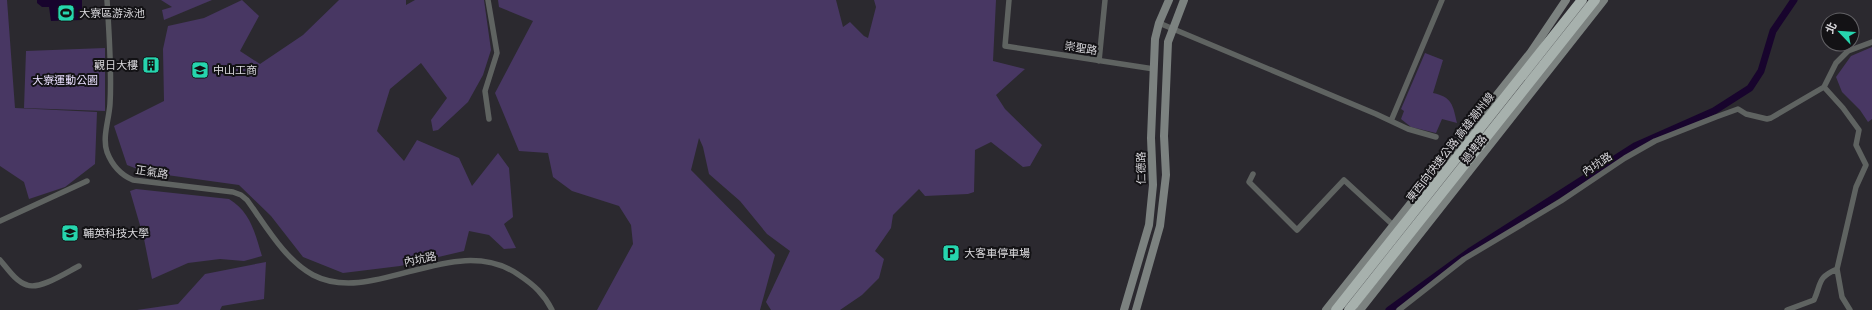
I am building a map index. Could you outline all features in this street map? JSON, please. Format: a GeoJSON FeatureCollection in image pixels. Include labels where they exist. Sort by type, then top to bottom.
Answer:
{"type":"FeatureCollection","features":[{"type":"Feature","properties":{"kind":"highway"},"geometry":{"type":"LineString","coordinates":[[1537,56],[1577,0]]}},
{"type":"Feature","properties":{"kind":"highway","name":"東西向快速公路 高雄潮州線"},"geometry":{"type":"LineString","coordinates":[[1336,310],[1582,0]]}},
{"type":"Feature","properties":{"kind":"highway","name":"東西向快速公路 高雄潮州線"},"geometry":{"type":"LineString","coordinates":[[1349,310],[1594,0]]}},
{"type":"Feature","properties":{"kind":"main road","name":"仁德路"},"geometry":{"type":"LineString","coordinates":[[1124,310],[1149,226],[1153,185],[1151,138],[1155,39],[1159,23],[1169,0]]}},
{"type":"Feature","properties":{"kind":"main road"},"geometry":{"type":"LineString","coordinates":[[1136,310],[1160,226],[1166,175],[1164,136],[1168,42],[1184,0]]}},
{"type":"Feature","properties":{"kind":"main road","name":"過埤路"},"geometry":{"type":"LineString","coordinates":[[1326,310],[1530,52],[1566,0]]}},
{"type":"Feature","properties":{"kind":"main road","name":"過埤路"},"geometry":{"type":"LineString","coordinates":[[1360,310],[1604,0]]}},
{"type":"Feature","properties":{"kind":"street","name":"正氣路"},"geometry":{"type":"LineString","coordinates":[[107,0],[110,103],[105,140],[107,153],[115,168],[133,180],[233,192],[241,195],[247,200],[284,251]]}},
{"type":"Feature","properties":{"kind":"street"},"geometry":{"type":"LineString","coordinates":[[488,0],[497,53],[485,91],[489,119]]}},
{"type":"Feature","properties":{"kind":"street","name":"崇聖路"},"geometry":{"type":"LineString","coordinates":[[1009,0],[1004,46],[1154,69]]}},
{"type":"Feature","properties":{"kind":"street"},"geometry":{"type":"LineString","coordinates":[[1099,61],[1105,0]]}},
{"type":"Feature","properties":{"kind":"street"},"geometry":{"type":"LineString","coordinates":[[1391,121],[1442,0]]}},
{"type":"Feature","properties":{"kind":"street"},"geometry":{"type":"LineString","coordinates":[[1159,23],[1408,129],[1436,137]]}},
{"type":"Feature","properties":{"kind":"street"},"geometry":{"type":"LineString","coordinates":[[1850,310],[1842,297],[1837,269],[1856,187],[1866,165],[1856,145],[1859,130],[1843,108],[1824,87],[1836,63],[1848,51],[1872,42]]}},
{"type":"Feature","properties":{"kind":"street","name":"內坑路"},"geometry":{"type":"LineString","coordinates":[[1399,310],[1464,259],[1561,201],[1625,158],[1655,141],[1716,116],[1738,109],[1746,114],[1767,119],[1771,118],[1824,87]]}},
{"type":"Feature","properties":{"kind":"street"},"geometry":{"type":"LineString","coordinates":[[1253,174],[1249,182],[1297,230],[1344,180],[1393,225]]}},
{"type":"Feature","properties":{"kind":"street"},"geometry":{"type":"LineString","coordinates":[[0,221],[87,181]]}},
{"type":"Feature","properties":{"kind":"street","name":"內坑路"},"geometry":{"type":"LineString","coordinates":[[284,251],[300,266],[314,275],[346,283],[363,282],[458,261],[479,260],[497,263],[513,270],[537,288],[552,310]]}},
{"type":"Feature","properties":{"kind":"street"},"geometry":{"type":"LineString","coordinates":[[0,260],[14,276],[27,285],[39,286],[79,266]]}},
{"type":"Feature","properties":{"kind":"street"},"geometry":{"type":"LineString","coordinates":[[1787,310],[1814,300],[1818,293],[1819,282],[1827,273],[1837,269]]}},
{"type":"Feature","properties":{"kind":"green space"},"geometry":{"type":"Polygon","coordinates":[[[0,0],[7,0],[15,108],[97,112],[95,164],[65,187],[29,199],[24,182],[0,166],[0,0]]]}},
{"type":"Feature","properties":{"kind":"green space"},"geometry":{"type":"Polygon","coordinates":[[[161,0],[212,0],[164,20],[162,10],[172,7],[161,0]]]}},
{"type":"Feature","properties":{"kind":"green space"},"geometry":{"type":"Polygon","coordinates":[[[242,0],[259,16],[240,51],[260,64],[303,35],[339,0],[406,0],[406,5],[415,0],[484,0],[491,50],[483,75],[468,102],[438,130],[433,131],[431,120],[447,98],[421,63],[390,89],[377,131],[404,161],[417,140],[459,158],[472,186],[498,153],[509,168],[513,217],[504,224],[516,248],[504,249],[489,235],[469,231],[464,251],[400,266],[343,273],[303,257],[271,216],[239,185],[145,172],[127,165],[114,126],[164,101],[163,49],[168,26],[204,18],[242,0]]]}},
{"type":"Feature","properties":{"kind":"green space"},"geometry":{"type":"Polygon","coordinates":[[[498,0],[836,0],[843,27],[850,22],[868,38],[876,7],[874,0],[996,0],[993,61],[1025,69],[996,95],[1005,109],[1042,145],[1030,166],[1023,167],[991,142],[975,150],[974,192],[968,194],[925,196],[919,189],[893,215],[891,228],[875,251],[884,259],[879,278],[862,295],[840,310],[771,310],[766,302],[790,251],[767,234],[740,201],[709,174],[703,147],[699,138],[691,170],[775,255],[760,310],[597,310],[633,244],[631,225],[619,206],[572,191],[553,177],[548,153],[519,151],[495,93],[533,21],[499,7],[498,0]]]}},
{"type":"Feature","properties":{"kind":"green space"},"geometry":{"type":"Polygon","coordinates":[[[1872,47],[1872,119],[1868,122],[1860,110],[1842,92],[1836,77],[1851,56],[1872,47]]]}},
{"type":"Feature","properties":{"kind":"green space","name":"大寮運動公園"},"geometry":{"type":"Polygon","coordinates":[[[105,48],[105,111],[24,108],[26,51],[105,48]]]}},
{"type":"Feature","properties":{"kind":"green space"},"geometry":{"type":"Polygon","coordinates":[[[1425,53],[1443,60],[1433,93],[1444,97],[1451,103],[1457,123],[1442,119],[1436,133],[1411,127],[1401,119],[1404,111],[1401,109],[1425,53]]]}},
{"type":"Feature","properties":{"kind":"green space"},"geometry":{"type":"Polygon","coordinates":[[[136,189],[229,199],[242,210],[247,217],[251,224],[262,256],[244,261],[220,259],[188,263],[152,279],[144,239],[130,191],[136,189]]]}},
{"type":"Feature","properties":{"kind":"green space"},"geometry":{"type":"Polygon","coordinates":[[[266,262],[264,299],[222,306],[220,310],[137,310],[178,304],[205,274],[266,262]]]}},
{"type":"Feature","properties":{"kind":"shaded area","name":"大寮區游泳池"},"geometry":{"type":"Polygon","coordinates":[[[37,0],[82,0],[82,20],[51,21],[49,7],[42,7],[37,3],[37,0]]]}},
{"type":"Feature","properties":{"kind":"waterway"},"geometry":{"type":"LineString","coordinates":[[1389,310],[1469,252],[1635,146],[1714,111],[1750,88],[1761,71],[1773,31],[1794,0]]}},
{"type":"Feature","properties":{"kind":"place","name":"大寮區游泳池"},"geometry":{"type":"Point","coordinates":[66,13]}},
{"type":"Feature","properties":{"kind":"place","name":"觀日大樓"},"geometry":{"type":"Point","coordinates":[151,65]}},
{"type":"Feature","properties":{"kind":"place","name":"中山工商"},"geometry":{"type":"Point","coordinates":[200,70]}},
{"type":"Feature","properties":{"kind":"place","name":"輔英科技大學"},"geometry":{"type":"Point","coordinates":[70,233]}},
{"type":"Feature","properties":{"kind":"place","name":"大客車停車場"},"geometry":{"type":"Point","coordinates":[951,253]}}]}
